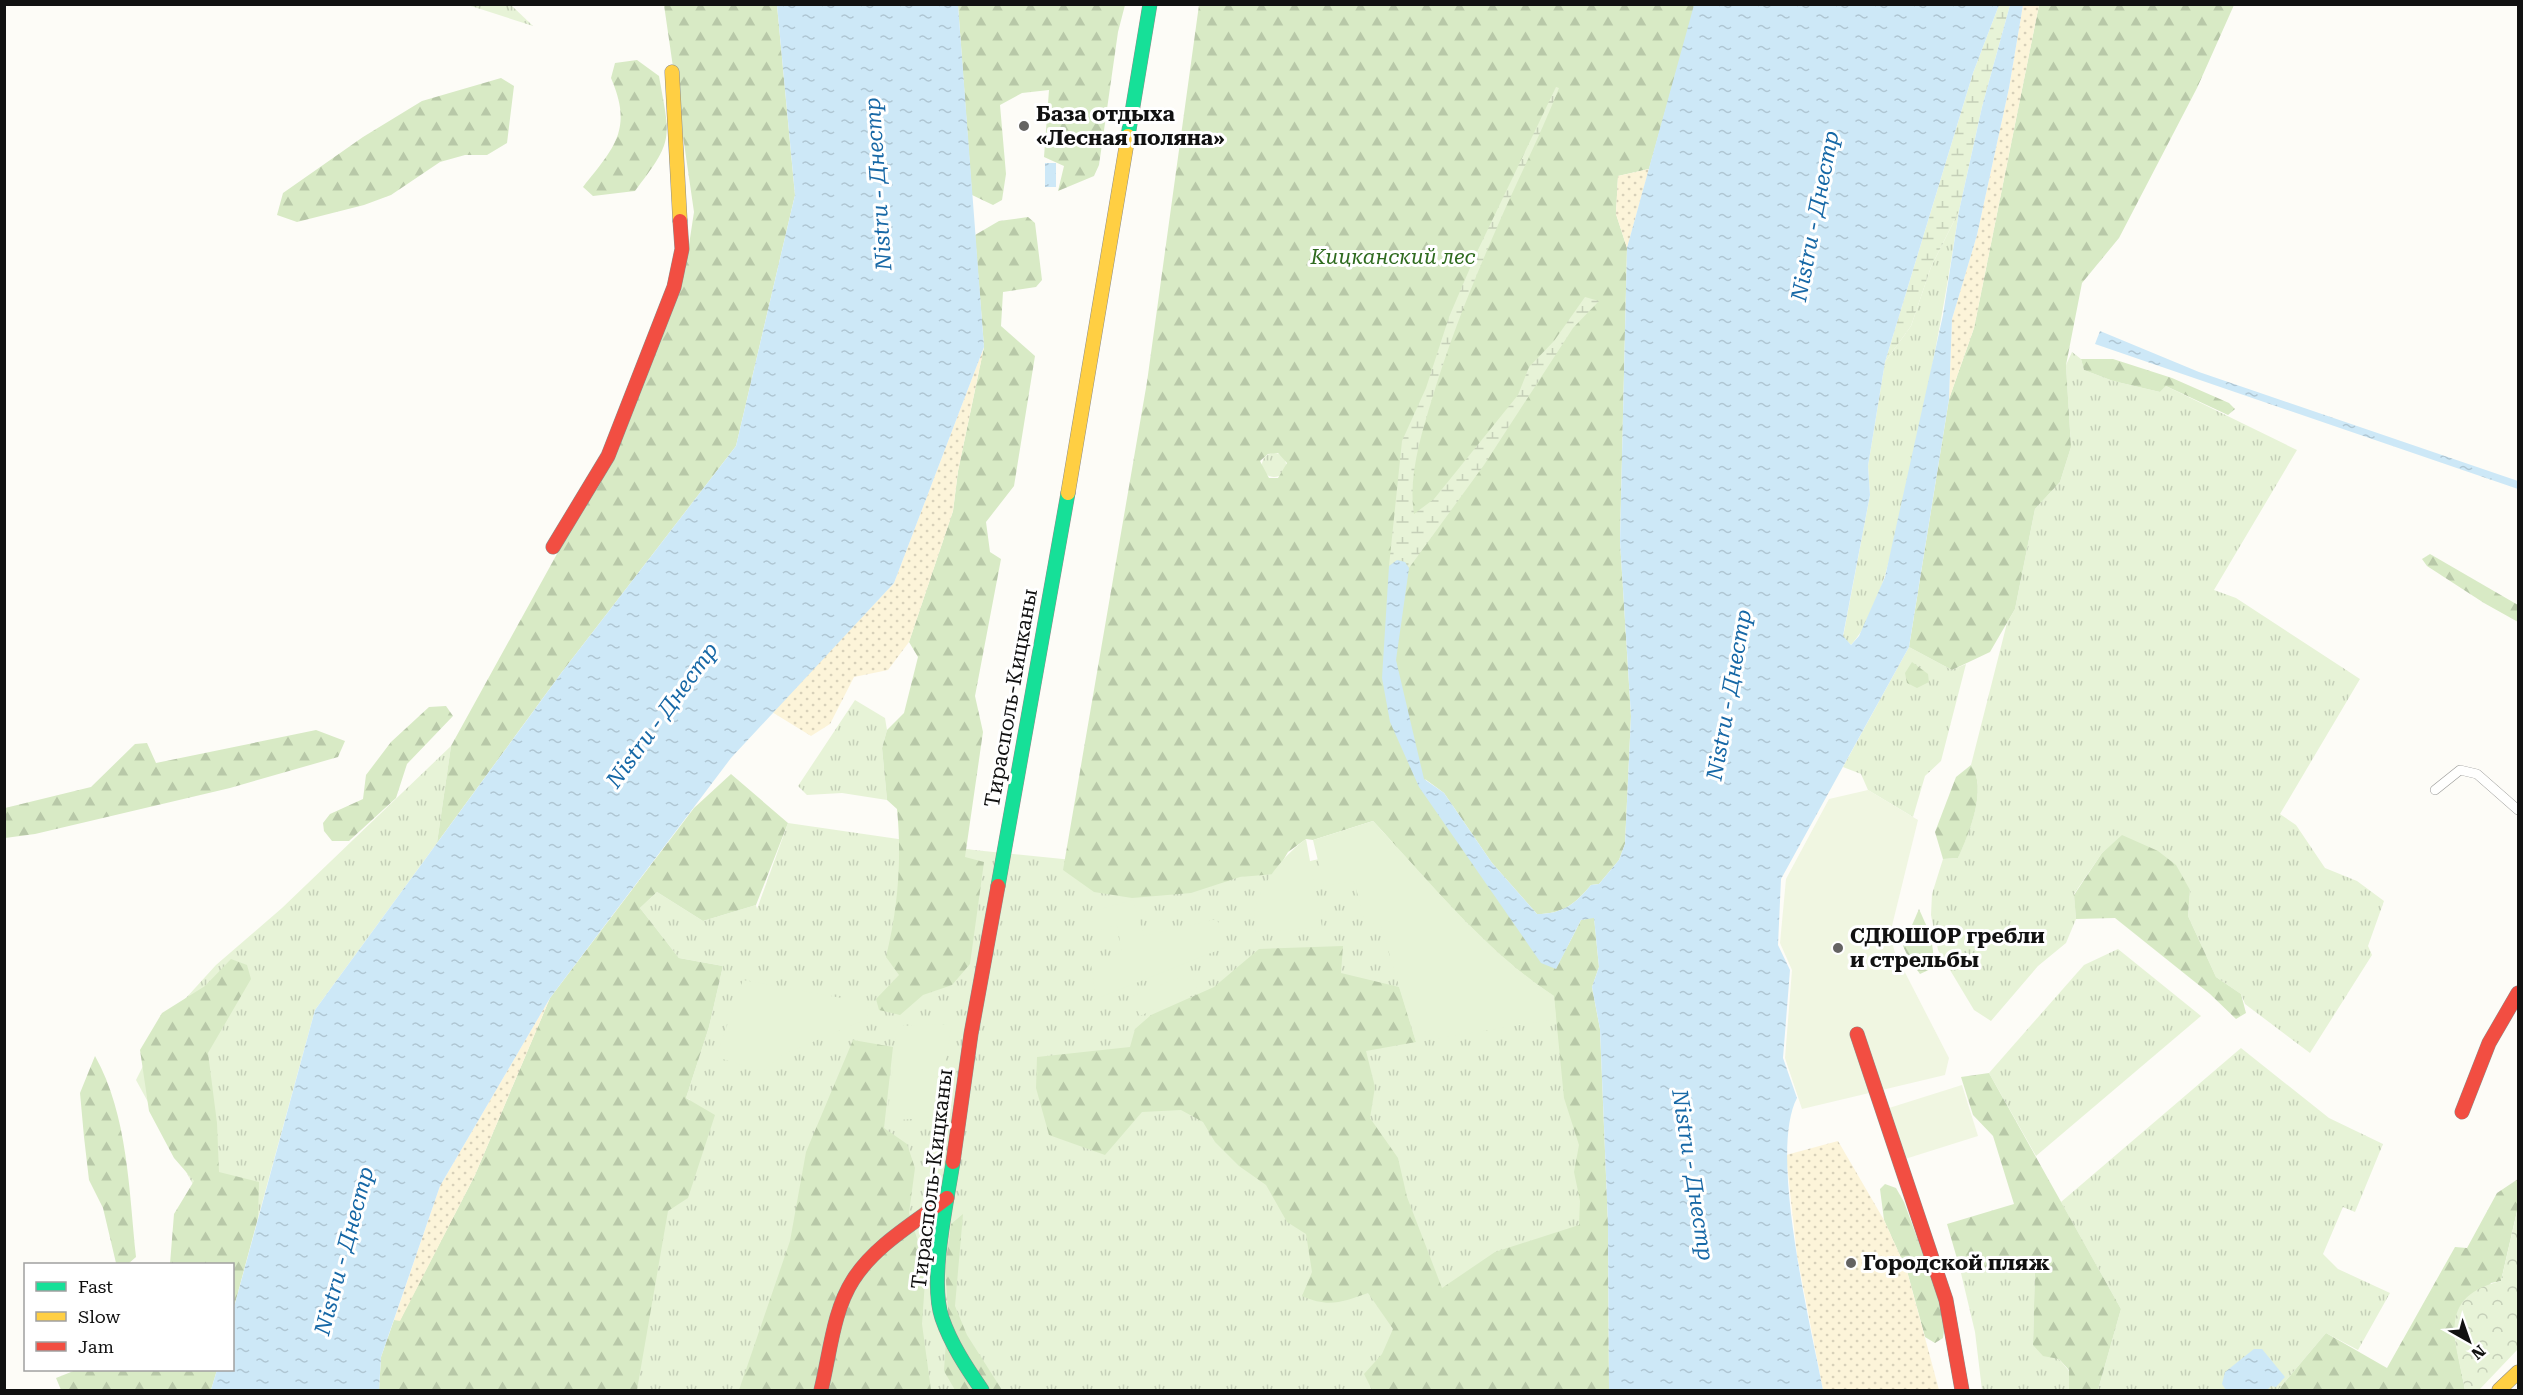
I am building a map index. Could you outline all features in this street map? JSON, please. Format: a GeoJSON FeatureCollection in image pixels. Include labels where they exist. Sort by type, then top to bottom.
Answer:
{"type":"FeatureCollection","features":[{"type":"Feature","properties":{"kind":"street","name":"Тирасполь-Кицканы"},"geometry":{"type":"LineString","coordinates":[[981,1390],[951,1340],[939,1307],[938,1269],[971,1034],[1037,677],[1150,4]]}},
{"type":"Feature","properties":{"kind":"street"},"geometry":{"type":"LineString","coordinates":[[553,547],[608,456],[674,287],[682,249],[672,72]]}},
{"type":"Feature","properties":{"kind":"street"},"geometry":{"type":"LineString","coordinates":[[2435,790],[2460,770],[2477,774],[2518,810]]}},
{"type":"Feature","properties":{"kind":"street"},"geometry":{"type":"LineString","coordinates":[[2462,1112],[2485,1052],[2518,993]]}},
{"type":"Feature","properties":{"kind":"street"},"geometry":{"type":"LineString","coordinates":[[1857,1034],[1946,1300],[1962,1390]]}},
{"type":"Feature","properties":{"kind":"street"},"geometry":{"type":"LineString","coordinates":[[821,1390],[843,1305],[854,1278],[870,1260],[947,1198]]}},
{"type":"Feature","properties":{"kind":"street"},"geometry":{"type":"LineString","coordinates":[[2499,1390],[2518,1372]]}},
{"type":"Feature","properties":{"kind":"green space"},"geometry":{"type":"Polygon","coordinates":[[[468,5],[511,5],[533,26],[468,5]]]}},
{"type":"Feature","properties":{"kind":"green space"},"geometry":{"type":"Polygon","coordinates":[[[664,5],[777,5],[795,195],[736,446],[562,672],[437,843],[451,746],[606,465],[685,271],[694,212],[664,5]]]}},
{"type":"Feature","properties":{"kind":"green space"},"geometry":{"type":"Polygon","coordinates":[[[958,5],[1125,5],[1118,32],[1099,165],[1094,176],[1058,191],[1064,166],[1044,157],[1049,90],[1022,93],[1000,105],[1006,174],[1002,200],[993,205],[972,195],[958,5]]]}},
{"type":"Feature","properties":{"kind":"green space","name":"Кицканский лес"},"geometry":{"type":"Polygon","coordinates":[[[1199,5],[1695,5],[1649,169],[1618,176],[1616,214],[1627,248],[1620,541],[1631,716],[1625,844],[1619,860],[1599,884],[1591,885],[1568,907],[1546,914],[1537,914],[1492,863],[1444,793],[1425,779],[1556,969],[1581,920],[1594,917],[1599,967],[1592,987],[1600,1029],[1608,1224],[1609,1390],[1372,1390],[1364,1374],[1382,1354],[1393,1329],[1368,1293],[1328,1303],[1302,1296],[1312,1272],[1306,1234],[1287,1222],[1266,1185],[1239,1166],[1215,1142],[1203,1122],[1181,1110],[1142,1112],[1105,1155],[1049,1135],[1036,1088],[1037,1057],[1130,1047],[1135,1029],[1151,1015],[1214,987],[1259,949],[1343,946],[1341,973],[1399,987],[1416,1042],[1366,1051],[1375,1087],[1370,1118],[1398,1158],[1407,1197],[1442,1288],[1495,1252],[1579,1225],[1580,1201],[1574,1172],[1579,1145],[1564,1098],[1554,996],[1504,958],[1481,937],[1373,821],[1313,840],[1306,839],[1288,852],[1275,874],[1240,877],[1191,893],[1132,898],[1094,892],[1063,870],[1147,382],[1199,5]],[[1278,453],[1268,454],[1260,461],[1269,478],[1278,478],[1287,463],[1278,453]]]}},
{"type":"Feature","properties":{"kind":"green space"},"geometry":{"type":"Polygon","coordinates":[[[1999,5],[2010,5],[1982,107],[1959,211],[1931,267],[1911,326],[1885,362],[1973,73],[1999,5]]]}},
{"type":"Feature","properties":{"kind":"green space"},"geometry":{"type":"Polygon","coordinates":[[[2039,5],[2234,5],[2197,88],[2119,238],[2082,283],[2066,365],[2071,447],[2060,482],[2035,509],[2015,609],[1990,652],[1952,670],[1909,647],[1949,399],[1974,328],[2039,5]]]}},
{"type":"Feature","properties":{"kind":"green space"},"geometry":{"type":"Polygon","coordinates":[[[637,60],[659,76],[667,126],[663,148],[635,191],[593,196],[583,187],[612,148],[620,124],[620,111],[611,78],[615,63],[637,60]]]}},
{"type":"Feature","properties":{"kind":"green space"},"geometry":{"type":"Polygon","coordinates":[[[501,78],[514,86],[507,143],[487,155],[465,155],[440,162],[391,195],[364,205],[297,222],[277,215],[283,193],[363,137],[422,101],[501,78]]]}},
{"type":"Feature","properties":{"kind":"green space"},"geometry":{"type":"Polygon","coordinates":[[[1556,87],[1559,88],[1480,268],[1439,377],[1414,471],[1414,514],[1434,499],[1518,395],[1529,367],[1554,341],[1585,297],[1599,301],[1573,328],[1484,465],[1409,568],[1405,562],[1398,560],[1389,566],[1402,441],[1426,388],[1449,317],[1476,254],[1556,87]]]}},
{"type":"Feature","properties":{"kind":"green space"},"geometry":{"type":"Polygon","coordinates":[[[1959,211],[1927,393],[1890,557],[1870,615],[1851,645],[1843,637],[1870,495],[1868,466],[1885,362],[1911,326],[1931,267],[1959,211]]]}},
{"type":"Feature","properties":{"kind":"green space"},"geometry":{"type":"Polygon","coordinates":[[[1028,217],[1035,223],[1042,280],[1036,287],[1003,292],[1001,326],[1035,356],[1014,486],[986,522],[990,552],[1001,559],[975,696],[983,732],[965,857],[984,862],[970,964],[952,985],[923,995],[900,1015],[879,1010],[876,999],[899,975],[886,957],[896,902],[899,847],[897,809],[887,800],[882,748],[887,730],[904,713],[918,657],[909,642],[953,511],[958,471],[984,347],[975,235],[999,221],[1028,217]]]}},
{"type":"Feature","properties":{"kind":"green space"},"geometry":{"type":"Polygon","coordinates":[[[2072,352],[2081,359],[2084,370],[2113,381],[2160,392],[2166,386],[2297,450],[2214,590],[2236,598],[2360,679],[2280,814],[2296,825],[2325,868],[2357,881],[2384,901],[2368,946],[2372,955],[2310,1053],[2245,1004],[2241,994],[2216,977],[2188,916],[2190,890],[2122,836],[2102,853],[2074,894],[2076,919],[2066,943],[2038,966],[1991,1021],[1974,1010],[1938,950],[1931,915],[1932,894],[1943,859],[1958,858],[1967,837],[1975,811],[1978,786],[1971,765],[2007,623],[2015,609],[2035,509],[2060,482],[2071,447],[2066,365],[2072,352]]]}},
{"type":"Feature","properties":{"kind":"green space"},"geometry":{"type":"Polygon","coordinates":[[[2081,359],[2113,359],[2172,378],[2229,403],[2235,409],[2228,415],[2166,386],[2160,392],[2113,381],[2084,370],[2081,359]]]}},
{"type":"Feature","properties":{"kind":"green space"},"geometry":{"type":"Polygon","coordinates":[[[1274,453],[1283,456],[1286,465],[1283,474],[1274,477],[1265,474],[1262,465],[1265,456],[1274,453]]]}},
{"type":"Feature","properties":{"kind":"green space"},"geometry":{"type":"Polygon","coordinates":[[[2430,554],[2518,605],[2518,622],[2427,566],[2422,559],[2430,554]]]}},
{"type":"Feature","properties":{"kind":"green space"},"geometry":{"type":"Polygon","coordinates":[[[1909,647],[1952,670],[1966,664],[1941,761],[1925,776],[1913,817],[1868,790],[1861,774],[1843,767],[1909,647]]]}},
{"type":"Feature","properties":{"kind":"green space"},"geometry":{"type":"Polygon","coordinates":[[[1912,662],[1928,674],[1929,682],[1917,688],[1907,683],[1905,673],[1912,662]]]}},
{"type":"Feature","properties":{"kind":"green space"},"geometry":{"type":"Polygon","coordinates":[[[855,700],[885,718],[887,730],[882,748],[887,800],[842,793],[807,795],[798,786],[855,700]]]}},
{"type":"Feature","properties":{"kind":"green space"},"geometry":{"type":"Polygon","coordinates":[[[446,706],[453,716],[407,764],[396,798],[349,841],[332,841],[324,831],[323,823],[330,814],[363,799],[366,775],[391,742],[429,707],[446,706]]]}},
{"type":"Feature","properties":{"kind":"green space"},"geometry":{"type":"Polygon","coordinates":[[[316,730],[345,741],[338,757],[230,788],[35,834],[5,838],[5,808],[91,787],[135,744],[147,743],[156,763],[316,730]]]}},
{"type":"Feature","properties":{"kind":"green space"},"geometry":{"type":"Polygon","coordinates":[[[451,746],[437,843],[315,1010],[258,1218],[196,1190],[136,1080],[166,1020],[216,965],[282,908],[451,746]]]}},
{"type":"Feature","properties":{"kind":"green space"},"geometry":{"type":"Polygon","coordinates":[[[1971,765],[1978,786],[1975,811],[1958,858],[1943,859],[1935,832],[1956,777],[1971,765]]]}},
{"type":"Feature","properties":{"kind":"green space"},"geometry":{"type":"Polygon","coordinates":[[[731,774],[788,823],[756,905],[703,921],[657,892],[640,908],[679,958],[723,966],[709,1027],[686,1098],[715,1115],[688,1198],[668,1211],[637,1390],[379,1390],[381,1357],[394,1320],[400,1320],[475,1175],[550,998],[694,808],[731,774]]]}},
{"type":"Feature","properties":{"kind":"green space"},"geometry":{"type":"Polygon","coordinates":[[[1419,787],[1541,963],[1570,944],[1609,1390],[615,1390],[690,1100],[686,1098],[709,1027],[723,966],[679,958],[640,908],[657,892],[703,921],[756,905],[757,909],[788,823],[974,850],[1240,877],[1393,842],[1419,787]]]}},
{"type":"Feature","properties":{"kind":"green space","name":"СДЮШОР гребли и стрельбы"},"geometry":{"type":"Polygon","coordinates":[[[1868,790],[1918,820],[1890,934],[1895,953],[1949,1058],[1945,1075],[1802,1109],[1785,1058],[1792,970],[1780,943],[1786,879],[1829,799],[1868,790]]]}},
{"type":"Feature","properties":{"kind":"green space"},"geometry":{"type":"Polygon","coordinates":[[[1373,821],[1481,937],[1504,958],[1554,996],[1556,1019],[1416,1042],[1380,923],[1366,925],[1354,881],[1324,886],[1313,840],[1373,821]]]}},
{"type":"Feature","properties":{"kind":"green space"},"geometry":{"type":"Polygon","coordinates":[[[2122,835],[2158,851],[2176,865],[2190,890],[2188,916],[2216,977],[2241,994],[2246,1013],[2236,1019],[2210,994],[2115,918],[2076,919],[2074,895],[2102,853],[2122,835]]]}},
{"type":"Feature","properties":{"kind":"green space"},"geometry":{"type":"Polygon","coordinates":[[[1306,839],[1322,927],[1256,932],[1254,911],[1263,888],[1282,861],[1306,839]]]}},
{"type":"Feature","properties":{"kind":"green space"},"geometry":{"type":"Polygon","coordinates":[[[1133,900],[1144,936],[1217,919],[1226,947],[1096,999],[1091,963],[1122,952],[1117,925],[1101,930],[1097,910],[1133,900]]]}},
{"type":"Feature","properties":{"kind":"green space"},"geometry":{"type":"Polygon","coordinates":[[[1919,909],[1931,936],[1935,967],[1920,974],[1903,946],[1919,909]]]}},
{"type":"Feature","properties":{"kind":"green space"},"geometry":{"type":"Polygon","coordinates":[[[2118,949],[2201,1016],[2036,1156],[1989,1073],[2084,965],[2118,949]]]}},
{"type":"Feature","properties":{"kind":"green space"},"geometry":{"type":"Polygon","coordinates":[[[231,959],[247,965],[251,979],[208,1053],[217,1123],[219,1172],[259,1182],[258,1218],[234,1307],[234,1263],[170,1263],[174,1214],[194,1181],[174,1158],[149,1111],[140,1050],[162,1013],[205,986],[231,959]]]}},
{"type":"Feature","properties":{"kind":"green space"},"geometry":{"type":"Polygon","coordinates":[[[1191,973],[1197,989],[1140,1016],[1130,997],[1191,973]]]}},
{"type":"Feature","properties":{"kind":"green space"},"geometry":{"type":"Polygon","coordinates":[[[743,980],[869,1003],[867,1019],[784,1054],[762,1071],[716,1057],[743,980]]]}},
{"type":"Feature","properties":{"kind":"green space"},"geometry":{"type":"Polygon","coordinates":[[[952,1024],[936,1117],[887,1121],[897,1026],[952,1024]]]}},
{"type":"Feature","properties":{"kind":"green space"},"geometry":{"type":"Polygon","coordinates":[[[853,1040],[893,1047],[884,1128],[907,1144],[915,1168],[909,1213],[926,1267],[922,1324],[931,1390],[739,1390],[790,1241],[806,1152],[853,1040]]]}},
{"type":"Feature","properties":{"kind":"green space"},"geometry":{"type":"Polygon","coordinates":[[[2241,1048],[2329,1118],[2383,1144],[2355,1212],[2343,1207],[2323,1254],[2338,1269],[2390,1293],[2358,1350],[2326,1333],[2278,1390],[2098,1390],[2121,1309],[2061,1202],[2241,1048]]]}},
{"type":"Feature","properties":{"kind":"green space"},"geometry":{"type":"Polygon","coordinates":[[[95,1056],[106,1079],[121,1128],[129,1180],[136,1257],[129,1263],[116,1263],[103,1208],[89,1180],[80,1093],[95,1056]]]}},
{"type":"Feature","properties":{"kind":"green space"},"geometry":{"type":"Polygon","coordinates":[[[1989,1073],[2121,1309],[2098,1390],[2069,1390],[2069,1370],[2059,1359],[2043,1356],[2033,1345],[2035,1267],[1960,1269],[1947,1224],[2014,1204],[1993,1136],[1973,1115],[1961,1077],[1989,1073]]]}},
{"type":"Feature","properties":{"kind":"green space"},"geometry":{"type":"Polygon","coordinates":[[[1962,1085],[1978,1136],[1905,1159],[1889,1108],[1962,1085]]]}},
{"type":"Feature","properties":{"kind":"green space"},"geometry":{"type":"Polygon","coordinates":[[[2518,1179],[2518,1207],[2501,1281],[2491,1283],[2454,1334],[2465,1390],[2278,1390],[2326,1333],[2387,1368],[2455,1247],[2467,1248],[2497,1193],[2518,1179]]]}},
{"type":"Feature","properties":{"kind":"green space"},"geometry":{"type":"Polygon","coordinates":[[[1885,1184],[1896,1188],[1904,1202],[1946,1317],[1943,1338],[1935,1343],[1925,1337],[1907,1271],[1884,1220],[1880,1189],[1885,1184]]]}},
{"type":"Feature","properties":{"kind":"green space"},"geometry":{"type":"Polygon","coordinates":[[[2518,1207],[2518,1349],[2479,1390],[2465,1390],[2455,1338],[2458,1310],[2466,1298],[2480,1288],[2501,1281],[2518,1207]]]}},
{"type":"Feature","properties":{"kind":"green space"},"geometry":{"type":"Polygon","coordinates":[[[963,1214],[955,1306],[967,1335],[1002,1390],[955,1390],[944,1371],[948,1310],[945,1267],[951,1224],[963,1214]]]}},
{"type":"Feature","properties":{"kind":"green space"},"geometry":{"type":"Polygon","coordinates":[[[2035,1267],[2033,1345],[2059,1359],[2069,1371],[2069,1390],[1982,1390],[1975,1332],[1960,1269],[2035,1267]]]}},
{"type":"Feature","properties":{"kind":"green space"},"geometry":{"type":"Polygon","coordinates":[[[74,1371],[217,1371],[211,1390],[61,1390],[56,1378],[74,1371]]]}},
{"type":"Feature","properties":{"kind":"sand"},"geometry":{"type":"Polygon","coordinates":[[[2023,5],[2039,5],[1974,328],[1949,399],[1952,319],[1977,235],[2009,88],[2023,5]]]}},
{"type":"Feature","properties":{"kind":"sand"},"geometry":{"type":"Polygon","coordinates":[[[1649,169],[1627,248],[1616,214],[1618,176],[1649,169]]]}},
{"type":"Feature","properties":{"kind":"sand"},"geometry":{"type":"Polygon","coordinates":[[[984,347],[958,471],[953,511],[909,642],[888,670],[854,677],[830,724],[811,736],[772,712],[894,583],[984,347]]]}},
{"type":"Feature","properties":{"kind":"sand"},"geometry":{"type":"Polygon","coordinates":[[[550,998],[475,1175],[400,1321],[394,1320],[440,1186],[550,998]]]}},
{"type":"Feature","properties":{"kind":"sand","name":"Городской пляж"},"geometry":{"type":"Polygon","coordinates":[[[1838,1141],[1884,1220],[1907,1271],[1939,1390],[1823,1390],[1797,1255],[1786,1155],[1838,1141]]]}},
{"type":"Feature","properties":{"kind":"water","name":"Nistru - Днестр"},"geometry":{"type":"Polygon","coordinates":[[[777,5],[958,5],[984,347],[894,583],[731,758],[550,998],[440,1186],[381,1357],[379,1390],[211,1390],[217,1371],[234,1371],[234,1307],[315,1010],[562,672],[736,446],[795,195],[777,5]]]}},
{"type":"Feature","properties":{"kind":"water","name":"Nistru - Днестр"},"geometry":{"type":"Polygon","coordinates":[[[1694,5],[1999,5],[1973,73],[1885,362],[1868,466],[1870,495],[1843,636],[1851,645],[1859,636],[1885,577],[1943,315],[1959,211],[1982,107],[2010,5],[2023,5],[2009,88],[1977,235],[1952,319],[1949,399],[1909,647],[1781,879],[1778,945],[1790,970],[1783,1058],[1797,1098],[1789,1124],[1787,1158],[1789,1198],[1802,1284],[1823,1390],[1609,1390],[1608,1224],[1600,1029],[1592,987],[1599,967],[1594,918],[1581,920],[1556,969],[1541,963],[1419,787],[1390,722],[1382,678],[1389,566],[1397,560],[1405,562],[1409,568],[1396,660],[1424,779],[1444,793],[1492,863],[1537,914],[1546,914],[1568,907],[1591,885],[1599,884],[1619,860],[1625,844],[1631,716],[1620,541],[1627,248],[1694,5]]]}},
{"type":"Feature","properties":{"kind":"water"},"geometry":{"type":"Polygon","coordinates":[[[1045,163],[1056,163],[1056,187],[1045,187],[1045,163]]]}},
{"type":"Feature","properties":{"kind":"water"},"geometry":{"type":"Polygon","coordinates":[[[2100,331],[2199,372],[2518,481],[2518,489],[2095,344],[2100,331]]]}},
{"type":"Feature","properties":{"kind":"water"},"geometry":{"type":"Polygon","coordinates":[[[2254,1349],[2262,1349],[2285,1377],[2276,1387],[2271,1386],[2267,1390],[2226,1390],[2222,1384],[2225,1372],[2254,1349]]]}},
{"type":"Feature","properties":{"kind":"traffic: fast"},"geometry":{"type":"LineString","coordinates":[[1128,136],[1150,4]]}},
{"type":"Feature","properties":{"kind":"traffic: fast"},"geometry":{"type":"LineString","coordinates":[[998,886],[1068,493]]}},
{"type":"Feature","properties":{"kind":"traffic: fast"},"geometry":{"type":"LineString","coordinates":[[953,1162],[940,1241],[938,1302],[950,1337],[982,1390]]}},
{"type":"Feature","properties":{"kind":"traffic: slow"},"geometry":{"type":"LineString","coordinates":[[672,72],[680,221]]}},
{"type":"Feature","properties":{"kind":"traffic: slow"},"geometry":{"type":"LineString","coordinates":[[1068,493],[1128,136]]}},
{"type":"Feature","properties":{"kind":"traffic: slow"},"geometry":{"type":"LineString","coordinates":[[2499,1390],[2518,1372]]}},
{"type":"Feature","properties":{"kind":"traffic: jam"},"geometry":{"type":"LineString","coordinates":[[553,547],[608,456],[674,287],[682,249],[680,221]]}},
{"type":"Feature","properties":{"kind":"traffic: jam"},"geometry":{"type":"LineString","coordinates":[[953,1162],[971,1034],[998,886]]}},
{"type":"Feature","properties":{"kind":"traffic: jam"},"geometry":{"type":"LineString","coordinates":[[2462,1112],[2489,1043],[2518,993]]}},
{"type":"Feature","properties":{"kind":"traffic: jam"},"geometry":{"type":"LineString","coordinates":[[1857,1034],[1946,1300],[1962,1390]]}},
{"type":"Feature","properties":{"kind":"traffic: jam"},"geometry":{"type":"LineString","coordinates":[[821,1390],[836,1319],[853,1280],[862,1267],[884,1245],[947,1198]]}},
{"type":"Feature","properties":{"kind":"place","name":"База отдыха «Лесная поляна»"},"geometry":{"type":"Point","coordinates":[1024,126]}},
{"type":"Feature","properties":{"kind":"place","name":"СДЮШОР гребли и стрельбы"},"geometry":{"type":"Point","coordinates":[1838,948]}},
{"type":"Feature","properties":{"kind":"place","name":"Городской пляж"},"geometry":{"type":"Point","coordinates":[1851,1263]}}]}
